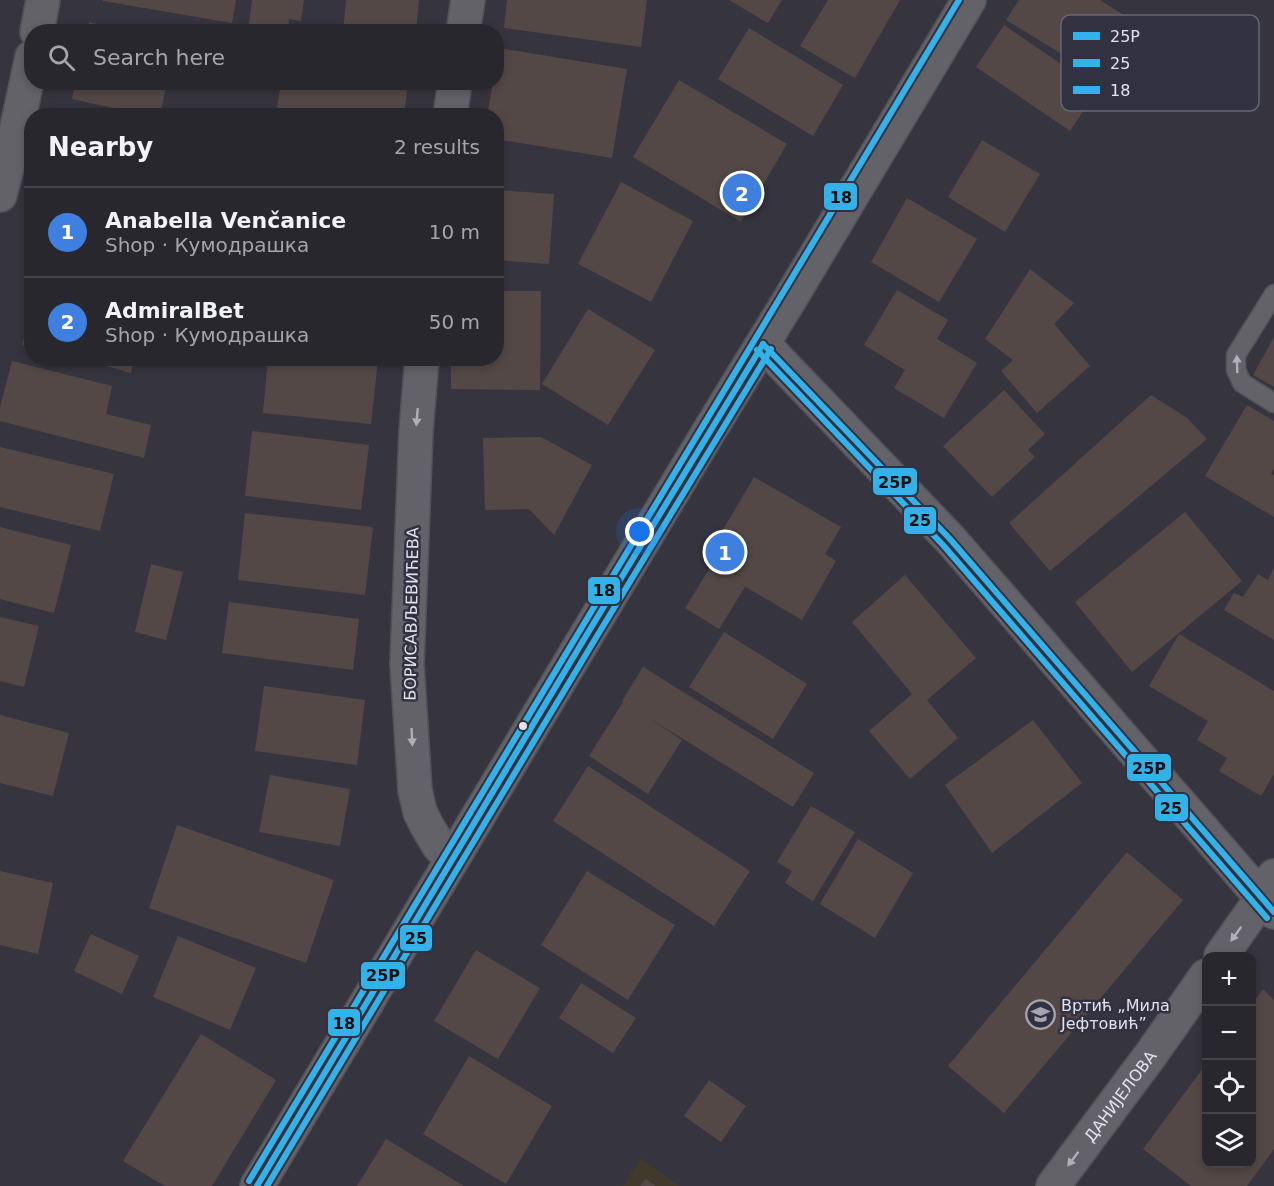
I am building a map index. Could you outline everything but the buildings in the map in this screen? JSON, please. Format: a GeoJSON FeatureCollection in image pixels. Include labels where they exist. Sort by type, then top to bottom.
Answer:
{"type":"FeatureCollection","features":[{"type":"Feature","properties":{"kind":"street"},"geometry":{"type":"LineString","coordinates":[[38,24],[43,0]]}},
{"type":"Feature","properties":{"kind":"street"},"geometry":{"type":"LineString","coordinates":[[464,24],[468,0]]}},
{"type":"Feature","properties":{"kind":"street"},"geometry":{"type":"LineString","coordinates":[[257,1186],[969,0]]}},
{"type":"Feature","properties":{"kind":"street"},"geometry":{"type":"LineString","coordinates":[[0,195],[25,90]]}},
{"type":"Feature","properties":{"kind":"street"},"geometry":{"type":"LineString","coordinates":[[451,108],[454,90]]}},
{"type":"Feature","properties":{"kind":"street"},"geometry":{"type":"LineString","coordinates":[[763,344],[950,539],[1270,896],[1225,952]]}},
{"type":"Feature","properties":{"kind":"street","name":"БОРИСАВЉЕВИЋЕВА"},"geometry":{"type":"LineString","coordinates":[[421,366],[416,431],[408,687],[415,790],[420,812],[438,846],[452,860]]}},
{"type":"Feature","properties":{"kind":"street","name":"ДАНИЈЕЛОВА"},"geometry":{"type":"LineString","coordinates":[[1053,1186],[1202,982]]}},
{"type":"Feature","properties":{"kind":"lane"},"geometry":{"type":"LineString","coordinates":[[1274,294],[1236,355],[1236,370],[1242,382],[1274,403]]}},
{"type":"Feature","properties":{"kind":"shaded area"},"geometry":{"type":"Polygon","coordinates":[[[641,1158],[679,1186],[623,1186],[641,1158]]]}},
{"type":"Feature","properties":{"kind":"transit line","name":"18"},"geometry":{"type":"LineString","coordinates":[[249,1181],[959,0]]}},
{"type":"Feature","properties":{"kind":"transit line","name":"25P"},"geometry":{"type":"LineString","coordinates":[[763,344],[950,539],[1274,912]]}},
{"type":"Feature","properties":{"kind":"transit line","name":"25P"},"geometry":{"type":"LineString","coordinates":[[257,1186],[763,344]]}},
{"type":"Feature","properties":{"kind":"transit line","name":"25"},"geometry":{"type":"LineString","coordinates":[[267,1186],[771,349]]}},
{"type":"Feature","properties":{"kind":"transit line","name":"25"},"geometry":{"type":"LineString","coordinates":[[757,350],[943,545],[1267,918]]}},
{"type":"Feature","properties":{"kind":"place","name":"AdmiralBet"},"geometry":{"type":"Point","coordinates":[742,193]}},
{"type":"Feature","properties":{"kind":"place","name":"Anabella Venčanice"},"geometry":{"type":"Point","coordinates":[725,552]}},
{"type":"Feature","properties":{"kind":"place","name":"Вртић „Мила Јефтовић”"},"geometry":{"type":"Point","coordinates":[1040,1014]}}]}
